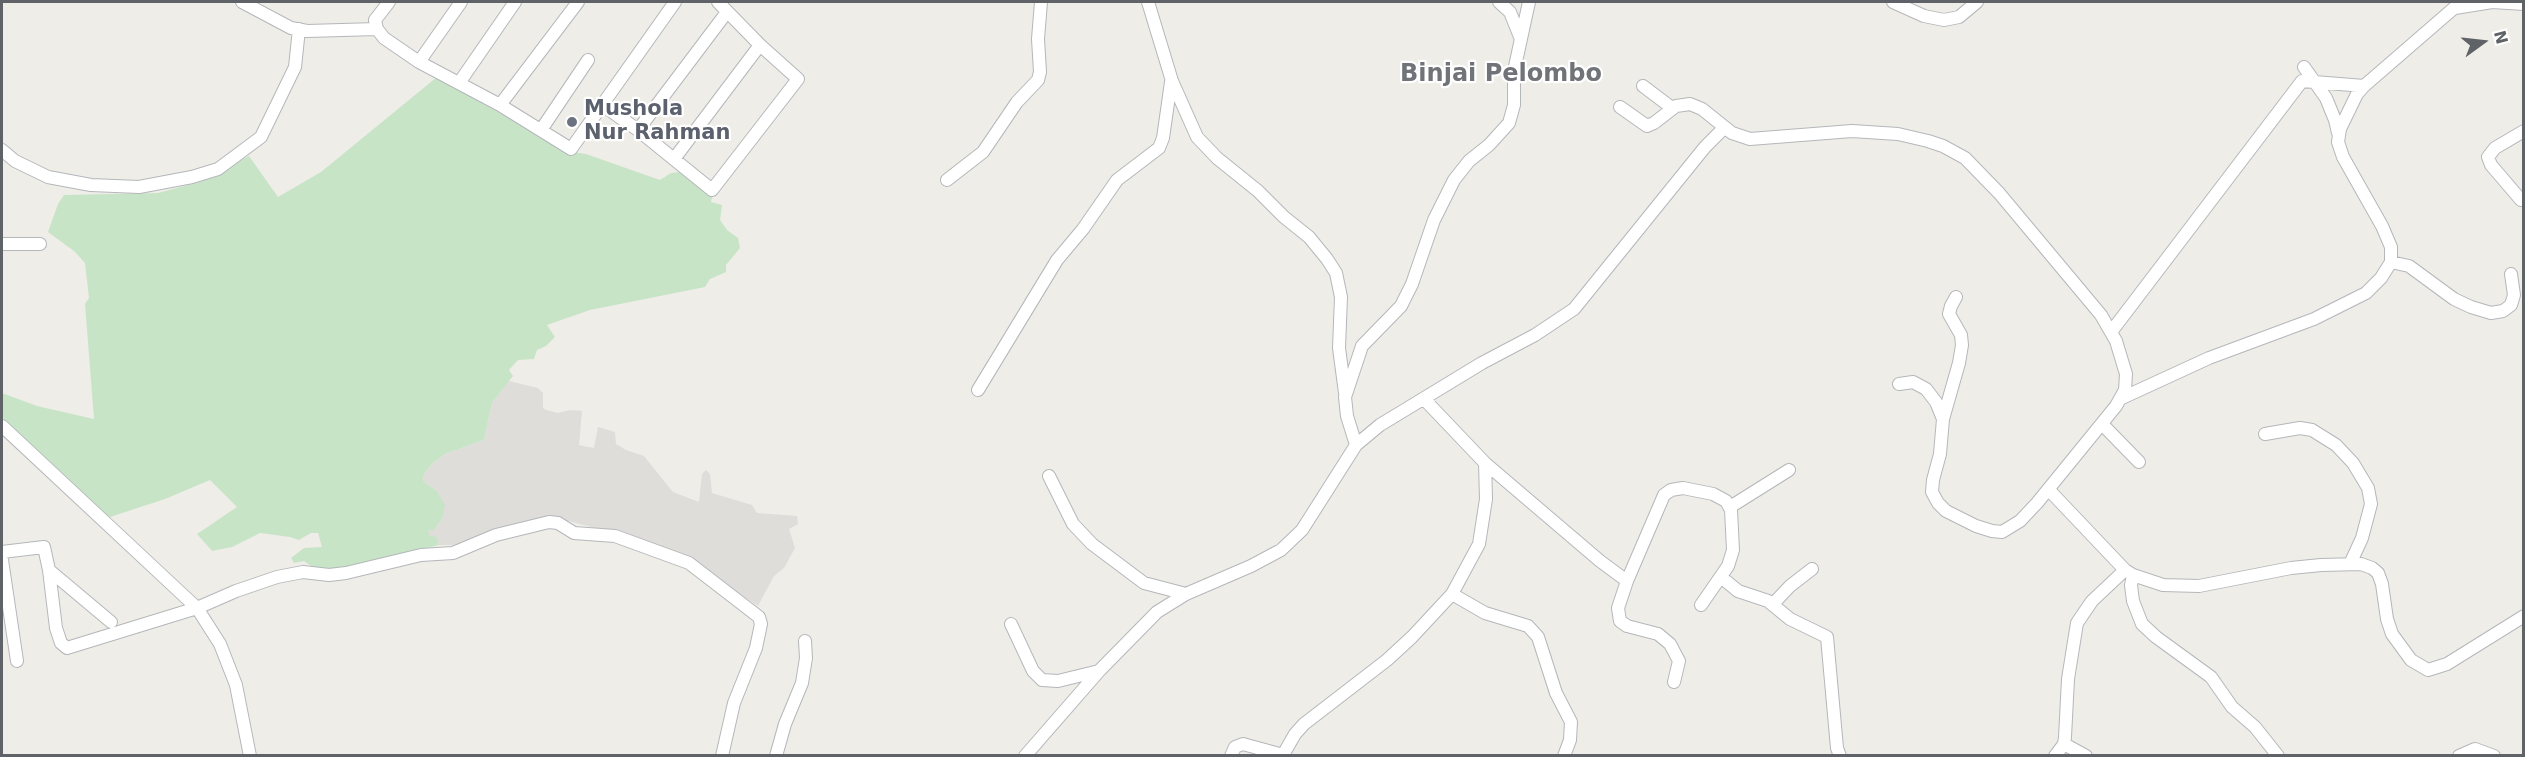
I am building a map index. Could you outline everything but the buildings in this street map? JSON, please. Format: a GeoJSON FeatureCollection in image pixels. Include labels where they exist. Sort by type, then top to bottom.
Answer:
{"type":"FeatureCollection","features":[{"type":"Feature","properties":{"kind":"street"},"geometry":{"type":"LineString","coordinates":[[242,2],[291,28],[377,29]]}},
{"type":"Feature","properties":{"kind":"street"},"geometry":{"type":"LineString","coordinates":[[389,2],[376,17],[377,29],[384,38],[419,62],[500,105],[571,149],[675,2]]}},
{"type":"Feature","properties":{"kind":"street"},"geometry":{"type":"LineString","coordinates":[[419,62],[461,2]]}},
{"type":"Feature","properties":{"kind":"street"},"geometry":{"type":"LineString","coordinates":[[500,105],[578,2]]}},
{"type":"Feature","properties":{"kind":"street"},"geometry":{"type":"LineString","coordinates":[[601,104],[638,130],[712,190],[798,79],[760,45],[718,2]]}},
{"type":"Feature","properties":{"kind":"street"},"geometry":{"type":"LineString","coordinates":[[947,180],[983,152],[1011,109],[1038,80],[1041,2]]}},
{"type":"Feature","properties":{"kind":"street"},"geometry":{"type":"LineString","coordinates":[[1148,2],[1172,81],[1191,127],[1206,148],[1309,237],[1328,259],[1336,273],[1341,297],[1339,348],[1347,416],[1356,445]]}},
{"type":"Feature","properties":{"kind":"street"},"geometry":{"type":"LineString","coordinates":[[1499,2],[1510,12],[1520,38]]}},
{"type":"Feature","properties":{"kind":"street"},"geometry":{"type":"LineString","coordinates":[[1345,397],[1362,346],[1376,330],[1390,320],[1408,292],[1434,220],[1454,180],[1469,161],[1489,145],[1509,123],[1514,105],[1514,71],[1529,2]]}},
{"type":"Feature","properties":{"kind":"street"},"geometry":{"type":"LineString","coordinates":[[1893,2],[1924,16],[1944,20],[1959,17],[1977,2]]}},
{"type":"Feature","properties":{"kind":"street"},"geometry":{"type":"LineString","coordinates":[[2338,137],[2350,108],[2364,86],[2458,5],[2492,2],[2519,3]]}},
{"type":"Feature","properties":{"kind":"street"},"geometry":{"type":"LineString","coordinates":[[459,83],[511,3]]}},
{"type":"Feature","properties":{"kind":"street"},"geometry":{"type":"LineString","coordinates":[[638,130],[727,12]]}},
{"type":"Feature","properties":{"kind":"street"},"geometry":{"type":"LineString","coordinates":[[2,150],[15,161],[48,177],[91,185],[139,187],[192,177],[218,169],[261,137],[295,67],[299,29]]}},
{"type":"Feature","properties":{"kind":"street"},"geometry":{"type":"LineString","coordinates":[[674,159],[760,45]]}},
{"type":"Feature","properties":{"kind":"street"},"geometry":{"type":"LineString","coordinates":[[541,130],[588,60]]}},
{"type":"Feature","properties":{"kind":"street"},"geometry":{"type":"LineString","coordinates":[[2122,398],[2209,358],[2268,337],[2343,305],[2366,293],[2381,278],[2391,262],[2388,238],[2343,157],[2332,109],[2304,67]]}},
{"type":"Feature","properties":{"kind":"street"},"geometry":{"type":"LineString","coordinates":[[2111,332],[2302,81],[2314,80],[2364,86]]}},
{"type":"Feature","properties":{"kind":"street"},"geometry":{"type":"LineString","coordinates":[[978,390],[1057,260],[1083,229],[1117,180],[1159,148],[1164,138],[1172,81]]}},
{"type":"Feature","properties":{"kind":"street"},"geometry":{"type":"LineString","coordinates":[[1644,86],[1672,108]]}},
{"type":"Feature","properties":{"kind":"street"},"geometry":{"type":"LineString","coordinates":[[1620,107],[1647,126],[1672,108],[1686,103],[1694,105],[1737,136],[1750,139],[1852,131],[1898,134],[1944,146],[1965,158],[1999,193],[2088,298],[2111,332],[2125,364],[2125,390],[2122,398],[2049,490],[2020,521],[2002,532],[1976,526],[1946,511],[1936,500],[1932,487],[1940,454],[1943,419],[1962,345],[1961,335],[1949,314],[1956,297]]}},
{"type":"Feature","properties":{"kind":"street"},"geometry":{"type":"LineString","coordinates":[[1025,756],[1101,670],[1157,612],[1186,594],[1251,566],[1281,550],[1302,530],[1356,445],[1380,425],[1482,363],[1542,331],[1574,309],[1682,175],[1724,128]]}},
{"type":"Feature","properties":{"kind":"street"},"geometry":{"type":"LineString","coordinates":[[2521,200],[2491,165],[2488,157],[2494,148],[2523,131]]}},
{"type":"Feature","properties":{"kind":"street"},"geometry":{"type":"LineString","coordinates":[[2,244],[40,244]]}},
{"type":"Feature","properties":{"kind":"street"},"geometry":{"type":"LineString","coordinates":[[2391,262],[2409,266],[2454,299],[2481,311],[2499,312],[2511,305],[2514,295],[2511,274]]}},
{"type":"Feature","properties":{"kind":"street"},"geometry":{"type":"LineString","coordinates":[[1899,384],[1913,382],[1926,389],[1943,419]]}},
{"type":"Feature","properties":{"kind":"street"},"geometry":{"type":"LineString","coordinates":[[1424,399],[1485,463],[1600,561],[1627,581]]}},
{"type":"Feature","properties":{"kind":"street"},"geometry":{"type":"LineString","coordinates":[[2102,424],[2139,462]]}},
{"type":"Feature","properties":{"kind":"street"},"geometry":{"type":"LineString","coordinates":[[2,426],[197,608],[220,644],[232,674],[250,756]]}},
{"type":"Feature","properties":{"kind":"street"},"geometry":{"type":"LineString","coordinates":[[2265,434],[2300,428],[2312,430],[2336,446],[2353,463],[2368,488],[2371,504],[2362,538],[2350,564]]}},
{"type":"Feature","properties":{"kind":"street"},"geometry":{"type":"LineString","coordinates":[[1231,756],[1235,747],[1243,744],[1283,755],[1294,734],[1304,724],[1387,660],[1452,594],[1479,544],[1486,499],[1485,463]]}},
{"type":"Feature","properties":{"kind":"street"},"geometry":{"type":"LineString","coordinates":[[1730,507],[1789,470]]}},
{"type":"Feature","properties":{"kind":"street"},"geometry":{"type":"LineString","coordinates":[[1049,476],[1073,524],[1092,544],[1143,583],[1186,594]]}},
{"type":"Feature","properties":{"kind":"street"},"geometry":{"type":"LineString","coordinates":[[1674,682],[1679,661],[1670,644],[1658,634],[1627,626],[1619,619],[1618,608],[1659,504],[1667,492],[1680,488],[1694,488],[1721,498],[1730,507],[1733,527],[1732,555],[1721,577],[1701,605]]}},
{"type":"Feature","properties":{"kind":"street"},"geometry":{"type":"LineString","coordinates":[[2049,490],[2129,572],[2163,585],[2199,586],[2291,568],[2361,564],[2378,573],[2392,634],[2411,660],[2428,670],[2447,664],[2523,616]]}},
{"type":"Feature","properties":{"kind":"street"},"geometry":{"type":"LineString","coordinates":[[2,552],[44,548],[56,628],[61,643],[67,648],[197,608],[277,577],[303,572],[329,575],[346,573],[421,555],[453,553],[496,535],[549,522],[558,523],[574,533],[615,536],[689,563],[759,617],[761,624],[756,648],[734,703],[722,756]]}},
{"type":"Feature","properties":{"kind":"street"},"geometry":{"type":"LineString","coordinates":[[2,560],[17,661]]}},
{"type":"Feature","properties":{"kind":"street"},"geometry":{"type":"LineString","coordinates":[[1773,604],[1790,586],[1812,569]]}},
{"type":"Feature","properties":{"kind":"street"},"geometry":{"type":"LineString","coordinates":[[49,570],[111,622]]}},
{"type":"Feature","properties":{"kind":"street"},"geometry":{"type":"LineString","coordinates":[[2055,756],[2064,744],[2068,679],[2077,623],[2092,601],[2129,572]]}},
{"type":"Feature","properties":{"kind":"street"},"geometry":{"type":"LineString","coordinates":[[2129,572],[2133,601],[2142,624],[2163,643],[2211,677],[2232,708],[2255,727],[2278,756]]}},
{"type":"Feature","properties":{"kind":"street"},"geometry":{"type":"LineString","coordinates":[[1721,577],[1738,591],[1773,604],[1790,619],[1822,633],[1829,640],[1837,748],[1840,756]]}},
{"type":"Feature","properties":{"kind":"street"},"geometry":{"type":"LineString","coordinates":[[1452,594],[1485,614],[1528,626],[1538,637],[1556,693],[1571,722],[1572,731],[1564,756]]}},
{"type":"Feature","properties":{"kind":"street"},"geometry":{"type":"LineString","coordinates":[[1011,624],[1033,671],[1041,680],[1058,681],[1101,670]]}},
{"type":"Feature","properties":{"kind":"street"},"geometry":{"type":"LineString","coordinates":[[776,756],[785,724],[802,683],[806,658],[805,641]]}},
{"type":"Feature","properties":{"kind":"street"},"geometry":{"type":"LineString","coordinates":[[2064,744],[2086,756]]}},
{"type":"Feature","properties":{"kind":"street"},"geometry":{"type":"LineString","coordinates":[[2459,756],[2475,749],[2494,756]]}},
{"type":"Feature","properties":{"kind":"shaded area"},"geometry":{"type":"Polygon","coordinates":[[[509,381],[538,388],[543,393],[543,408],[546,410],[558,413],[570,410],[582,411],[579,445],[594,448],[598,427],[615,432],[616,444],[644,456],[673,492],[699,502],[702,474],[706,470],[710,474],[712,493],[752,505],[757,513],[797,516],[798,524],[789,529],[795,548],[784,568],[774,576],[758,606],[702,568],[624,536],[569,521],[544,522],[469,545],[439,545],[437,538],[430,536],[428,530],[434,530],[442,519],[444,505],[437,491],[423,481],[424,474],[445,454],[484,440],[492,403],[509,381]]]}},
{"type":"Feature","properties":{"kind":"green space"},"geometry":{"type":"Polygon","coordinates":[[[437,77],[566,151],[586,154],[660,180],[671,173],[680,172],[712,197],[711,202],[722,205],[720,220],[727,230],[738,238],[740,248],[726,265],[726,272],[710,279],[705,287],[590,310],[547,325],[555,337],[546,346],[537,350],[534,359],[518,360],[509,370],[513,376],[492,403],[484,440],[445,454],[424,474],[423,481],[437,491],[445,505],[442,519],[434,530],[428,530],[430,536],[437,537],[439,545],[328,571],[314,568],[304,561],[294,563],[291,558],[304,548],[322,547],[318,533],[311,533],[299,540],[260,533],[232,547],[212,551],[197,534],[237,507],[210,480],[165,499],[107,518],[2,417],[2,393],[37,406],[94,419],[85,304],[89,298],[85,263],[74,251],[48,232],[58,204],[64,195],[158,193],[203,181],[249,156],[278,197],[321,172],[437,77]]]}},
{"type":"Feature","properties":{"kind":"place","name":"Mushola Nur Rahman"},"geometry":{"type":"Point","coordinates":[572,122]}},
{"type":"Feature","properties":{"kind":"district","name":"Binjai Pelombo"},"geometry":{"type":"Point","coordinates":[1501,75]}}]}
